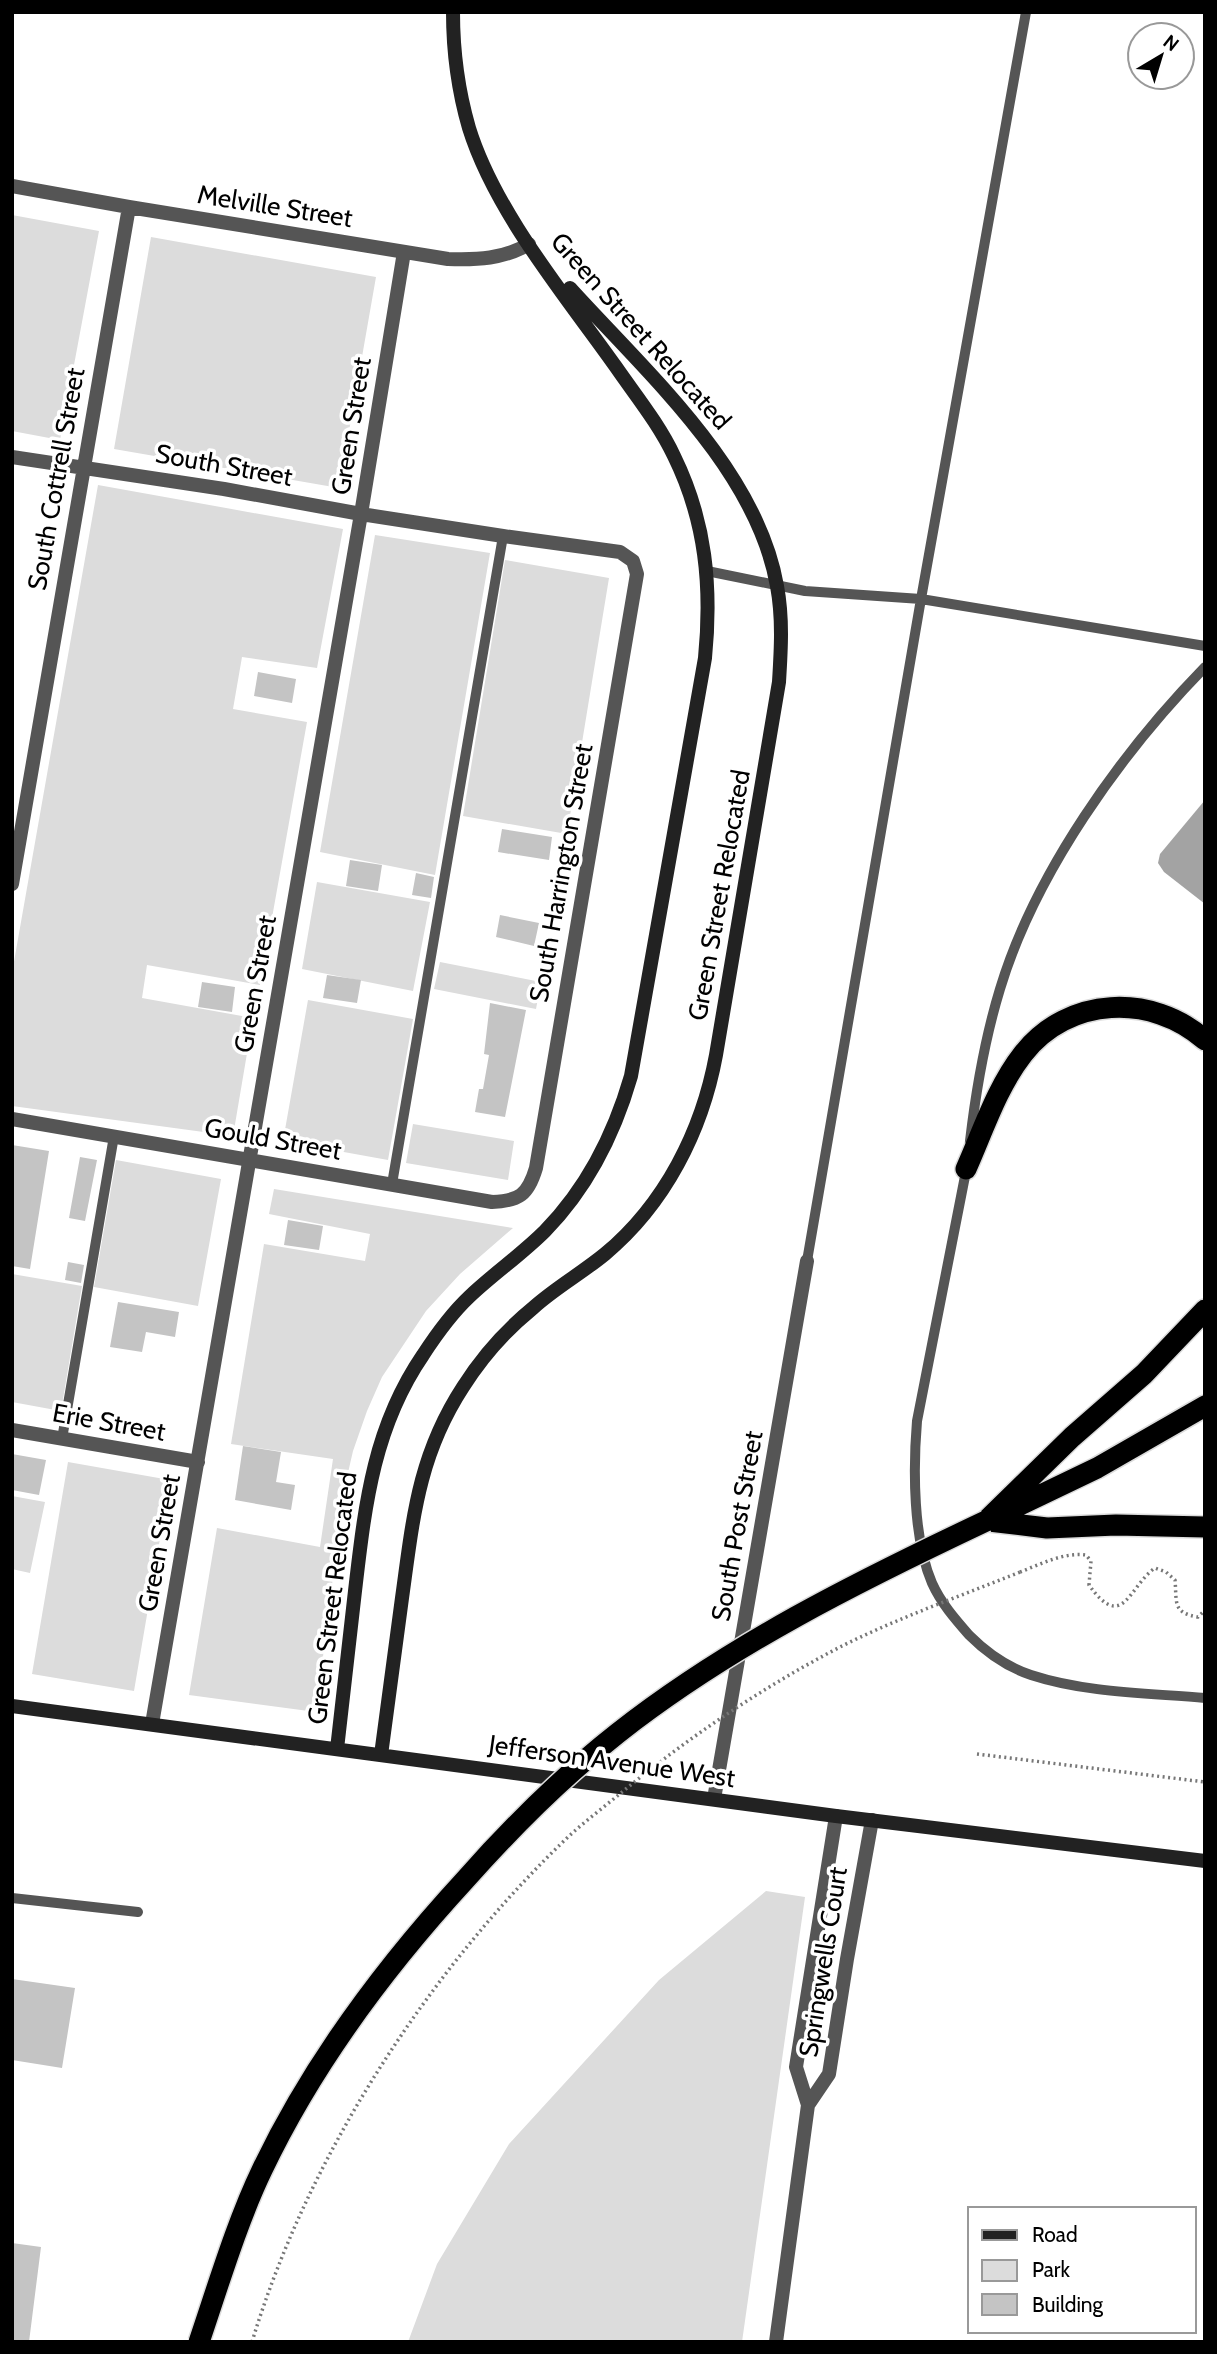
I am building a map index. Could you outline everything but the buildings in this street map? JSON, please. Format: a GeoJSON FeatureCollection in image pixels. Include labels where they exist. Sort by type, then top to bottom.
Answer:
{"type":"FeatureCollection","features":[{"type":"Feature","properties":{"kind":"highway"},"geometry":{"type":"LineString","coordinates":[[966,1169],[1011,1072],[1034,1042],[1062,1021],[1093,1009],[1123,1006],[1172,1018],[1205,1040]]}},
{"type":"Feature","properties":{"kind":"highway"},"geometry":{"type":"LineString","coordinates":[[986,1521],[1072,1437],[1144,1374],[1205,1310]]}},
{"type":"Feature","properties":{"kind":"highway"},"geometry":{"type":"LineString","coordinates":[[199,2342],[261,2172],[291,2113],[319,2067],[345,2028],[427,1921],[510,1831],[571,1773],[618,1733],[714,1665],[768,1633],[884,1570],[1097,1468],[1205,1406]]}},
{"type":"Feature","properties":{"kind":"highway"},"geometry":{"type":"LineString","coordinates":[[986,1521],[1047,1528],[1116,1525],[1205,1527]]}},
{"type":"Feature","properties":{"kind":"street"},"geometry":{"type":"LineString","coordinates":[[453,12],[456,67],[470,130],[495,187],[529,243]]}},
{"type":"Feature","properties":{"kind":"street","name":"Melville Street"},"geometry":{"type":"LineString","coordinates":[[12,186],[404,252],[473,260],[507,254],[529,243]]}},
{"type":"Feature","properties":{"kind":"street","name":"South Cottrell Street"},"geometry":{"type":"LineString","coordinates":[[12,884],[128,207]]}},
{"type":"Feature","properties":{"kind":"street","name":"Green Street Relocated"},"geometry":{"type":"LineString","coordinates":[[337,1749],[366,1502],[377,1452],[391,1413],[423,1355],[454,1313],[546,1230],[575,1196],[600,1158],[619,1116],[631,1076],[705,658],[708,628],[707,571],[699,525],[682,473],[666,440],[529,243]]}},
{"type":"Feature","properties":{"kind":"street","name":"Green Street Relocated"},"geometry":{"type":"LineString","coordinates":[[381,1755],[414,1508],[427,1458],[442,1424],[473,1371],[502,1337],[533,1307],[606,1253],[634,1226],[676,1166],[701,1114],[714,1066],[778,692],[781,638],[777,586],[768,553],[752,513],[729,470],[662,388],[529,243]]}},
{"type":"Feature","properties":{"kind":"street","name":"Green Street"},"geometry":{"type":"LineString","coordinates":[[152,1724],[404,252]]}},
{"type":"Feature","properties":{"kind":"street","name":"South Street"},"geometry":{"type":"LineString","coordinates":[[12,457],[225,489],[361,514],[620,552],[633,561]]}},
{"type":"Feature","properties":{"kind":"street","name":"South Harrington Street"},"geometry":{"type":"LineString","coordinates":[[525,1193],[536,1168],[632,607],[637,574],[633,561]]}},
{"type":"Feature","properties":{"kind":"street","name":"Gould Street"},"geometry":{"type":"LineString","coordinates":[[12,1119],[492,1202],[512,1200],[525,1193]]}},
{"type":"Feature","properties":{"kind":"street","name":"South Post Street"},"geometry":{"type":"LineString","coordinates":[[714,1799],[807,1261]]}},
{"type":"Feature","properties":{"kind":"street","name":"Erie Street"},"geometry":{"type":"LineString","coordinates":[[12,1430],[198,1462]]}},
{"type":"Feature","properties":{"kind":"street","name":"Jefferson Avenue West"},"geometry":{"type":"LineString","coordinates":[[12,1706],[836,1816],[1205,1861]]}},
{"type":"Feature","properties":{"kind":"street","name":"Springwells Court"},"geometry":{"type":"LineString","coordinates":[[776,2342],[808,2105],[796,2067],[836,1816]]}},
{"type":"Feature","properties":{"kind":"street","name":"Springwells Court"},"geometry":{"type":"LineString","coordinates":[[808,2105],[829,2074],[872,1820]]}},
{"type":"Feature","properties":{"kind":"lane"},"geometry":{"type":"LineString","coordinates":[[807,1261],[1026,12]]}},
{"type":"Feature","properties":{"kind":"lane"},"geometry":{"type":"LineString","coordinates":[[392,1184],[503,536]]}},
{"type":"Feature","properties":{"kind":"lane"},"geometry":{"type":"LineString","coordinates":[[707,571],[805,591],[921,599],[1205,646]]}},
{"type":"Feature","properties":{"kind":"lane"},"geometry":{"type":"LineString","coordinates":[[1205,667],[1178,695],[1115,773],[1066,848],[1022,932],[1001,988],[973,1111],[966,1169],[917,1421],[914,1463],[920,1536],[924,1559],[933,1584],[952,1615],[995,1658],[1017,1670],[1045,1679],[1089,1688],[1205,1698]]}},
{"type":"Feature","properties":{"kind":"lane"},"geometry":{"type":"LineString","coordinates":[[62,1439],[114,1136]]}},
{"type":"Feature","properties":{"kind":"lane"},"geometry":{"type":"LineString","coordinates":[[12,1899],[138,1912]]}},
{"type":"Feature","properties":{"kind":"path"},"geometry":{"type":"LineString","coordinates":[[252,2342],[292,2230],[318,2175],[402,2035],[496,1913],[570,1836],[661,1760],[752,1698],[844,1646],[922,1609],[1058,1558],[1086,1555],[1091,1561],[1089,1585],[1105,1603],[1116,1606],[1128,1601],[1144,1576],[1154,1568],[1167,1572],[1175,1580],[1177,1607],[1185,1615],[1198,1617],[1205,1611]]}},
{"type":"Feature","properties":{"kind":"path"},"geometry":{"type":"LineString","coordinates":[[977,1754],[1205,1782]]}},
{"type":"Feature","properties":{"kind":"green space"},"geometry":{"type":"Polygon","coordinates":[[[12,215],[99,231],[60,440],[12,431],[12,215]]]}},
{"type":"Feature","properties":{"kind":"green space"},"geometry":{"type":"Polygon","coordinates":[[[151,237],[376,277],[339,488],[114,449],[151,237]]]}},
{"type":"Feature","properties":{"kind":"green space"},"geometry":{"type":"Polygon","coordinates":[[[98,485],[343,529],[317,668],[242,657],[233,709],[307,722],[260,985],[147,965],[142,998],[253,1018],[233,1136],[12,1106],[12,973],[98,485]]]}},
{"type":"Feature","properties":{"kind":"green space"},"geometry":{"type":"Polygon","coordinates":[[[375,535],[490,553],[435,875],[320,852],[375,535]]]}},
{"type":"Feature","properties":{"kind":"green space"},"geometry":{"type":"Polygon","coordinates":[[[505,560],[609,578],[567,834],[463,816],[505,560]]]}},
{"type":"Feature","properties":{"kind":"green space"},"geometry":{"type":"Polygon","coordinates":[[[317,882],[430,902],[413,991],[302,969],[317,882]]]}},
{"type":"Feature","properties":{"kind":"green space"},"geometry":{"type":"Polygon","coordinates":[[[440,962],[541,982],[536,1009],[434,989],[440,962]]]}},
{"type":"Feature","properties":{"kind":"green space"},"geometry":{"type":"Polygon","coordinates":[[[308,1000],[413,1019],[388,1160],[283,1141],[308,1000]]]}},
{"type":"Feature","properties":{"kind":"green space"},"geometry":{"type":"Polygon","coordinates":[[[413,1124],[514,1141],[508,1180],[406,1163],[413,1124]]]}},
{"type":"Feature","properties":{"kind":"green space"},"geometry":{"type":"Polygon","coordinates":[[[116,1160],[221,1179],[198,1306],[94,1287],[116,1160]]]}},
{"type":"Feature","properties":{"kind":"green space"},"geometry":{"type":"Polygon","coordinates":[[[274,1189],[513,1228],[460,1274],[426,1311],[382,1377],[367,1411],[353,1451],[344,1490],[316,1712],[189,1695],[217,1528],[320,1547],[333,1459],[231,1444],[264,1244],[365,1261],[370,1234],[269,1214],[274,1189]]]}},
{"type":"Feature","properties":{"kind":"green space"},"geometry":{"type":"Polygon","coordinates":[[[12,1274],[82,1286],[61,1411],[12,1402],[12,1274]]]}},
{"type":"Feature","properties":{"kind":"green space"},"geometry":{"type":"Polygon","coordinates":[[[68,1462],[170,1480],[134,1691],[32,1674],[68,1462]]]}},
{"type":"Feature","properties":{"kind":"green space"},"geometry":{"type":"Polygon","coordinates":[[[12,1496],[45,1502],[30,1573],[12,1569],[12,1496]]]}},
{"type":"Feature","properties":{"kind":"green space"},"geometry":{"type":"Polygon","coordinates":[[[766,1891],[805,1897],[742,2342],[408,2342],[437,2264],[509,2144],[659,1980],[766,1891]]]}},
{"type":"Feature","properties":{"kind":"shaded area"},"geometry":{"type":"Polygon","coordinates":[[[1205,800],[1205,904],[1164,872],[1158,863],[1160,854],[1205,800]]]}}]}
